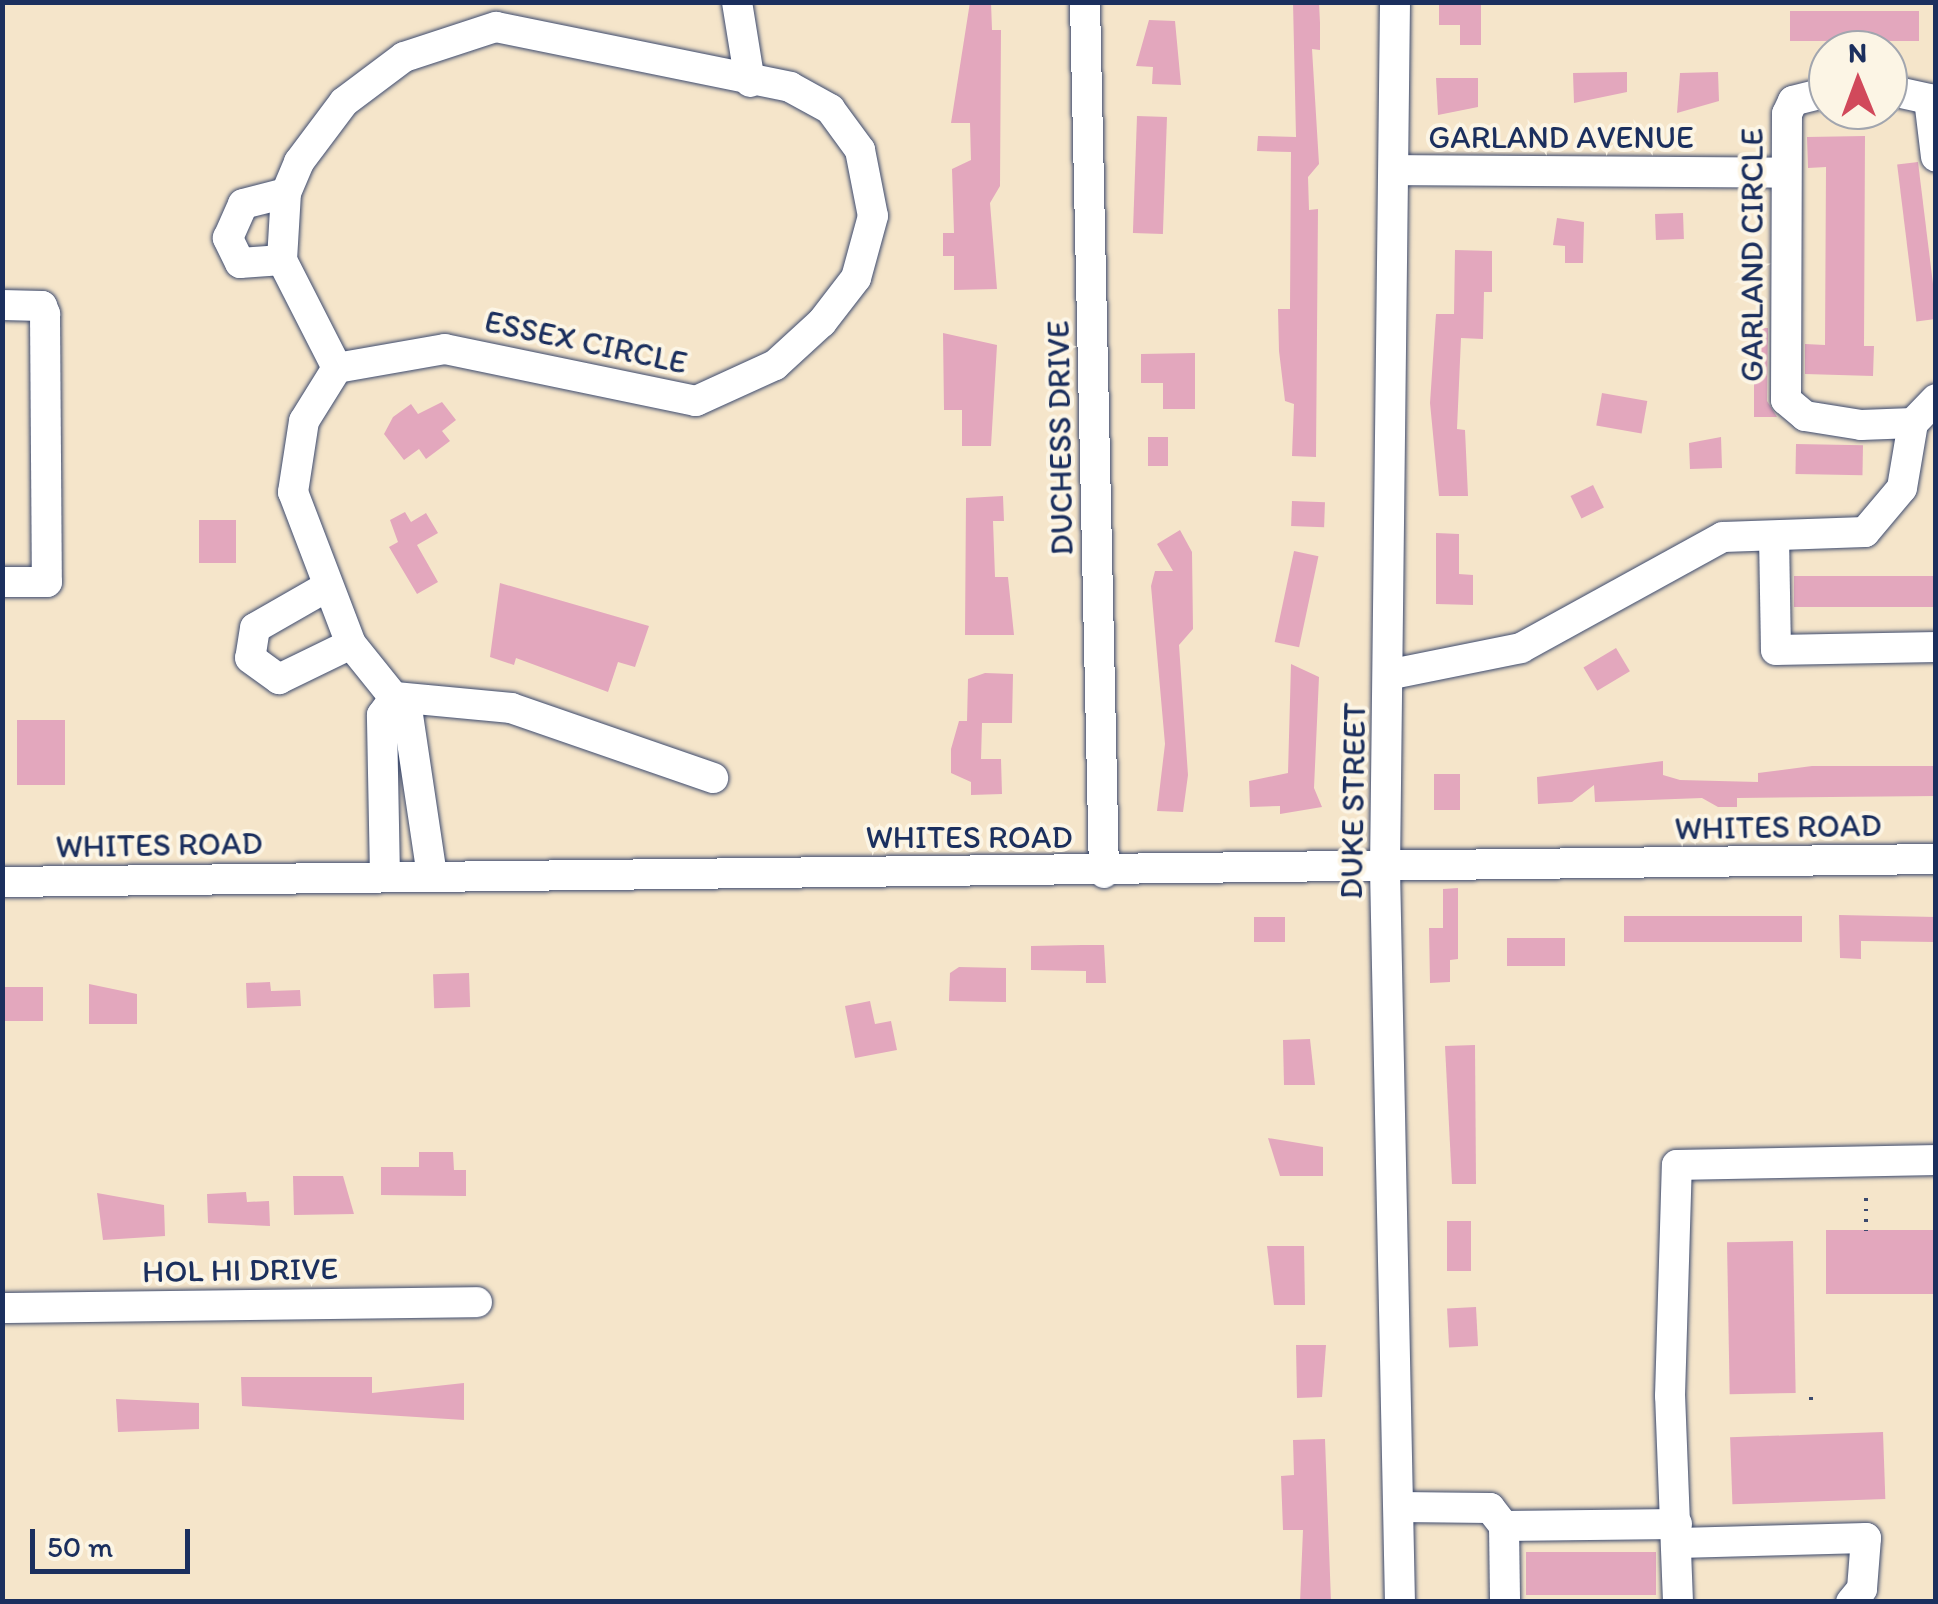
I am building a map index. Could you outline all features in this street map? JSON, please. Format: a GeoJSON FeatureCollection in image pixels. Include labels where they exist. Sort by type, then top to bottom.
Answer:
{"type":"FeatureCollection","features":[{"type":"Feature","properties":{"kind":"street"},"geometry":{"type":"LineString","coordinates":[[737,2],[750,82]]}},
{"type":"Feature","properties":{"kind":"street","name":"DUCHESS DRIVE"},"geometry":{"type":"LineString","coordinates":[[1085,2],[1104,872]]}},
{"type":"Feature","properties":{"kind":"street","name":"DUKE STREET"},"geometry":{"type":"LineString","coordinates":[[1395,2],[1392,674],[1385,870],[1400,1602]]}},
{"type":"Feature","properties":{"kind":"street","name":"ESSEX CIRCLE"},"geometry":{"type":"LineString","coordinates":[[282,260],[286,193],[314,138],[363,86],[464,33],[528,28],[750,82],[790,87],[830,109],[860,150],[871,188],[872,238],[856,278],[775,365],[712,398],[677,403],[445,349],[337,368]]}},
{"type":"Feature","properties":{"kind":"street"},"geometry":{"type":"LineString","coordinates":[[1908,94],[1929,99],[1936,157]]}},
{"type":"Feature","properties":{"kind":"street","name":"GARLAND CIRCLE"},"geometry":{"type":"LineString","coordinates":[[1808,97],[1794,101],[1784,173],[1786,400],[1826,422],[1913,423]]}},
{"type":"Feature","properties":{"kind":"street","name":"GARLAND AVENUE"},"geometry":{"type":"LineString","coordinates":[[1396,170],[1784,173]]}},
{"type":"Feature","properties":{"kind":"street"},"geometry":{"type":"LineString","coordinates":[[286,193],[243,204],[228,238],[240,263],[282,260],[337,368],[304,421],[294,468],[324,588],[351,644],[408,714],[432,876]]}},
{"type":"Feature","properties":{"kind":"street"},"geometry":{"type":"LineString","coordinates":[[2,305],[42,306],[45,314],[47,582],[2,582]]}},
{"type":"Feature","properties":{"kind":"street"},"geometry":{"type":"LineString","coordinates":[[1392,674],[1521,648],[1696,546],[1774,536],[1843,537],[1881,520],[1902,488],[1913,423],[1936,400]]}},
{"type":"Feature","properties":{"kind":"street"},"geometry":{"type":"LineString","coordinates":[[1774,536],[1776,650],[1936,647]]}},
{"type":"Feature","properties":{"kind":"street"},"geometry":{"type":"LineString","coordinates":[[324,588],[256,628],[250,658],[279,679],[351,644]]}},
{"type":"Feature","properties":{"kind":"street"},"geometry":{"type":"LineString","coordinates":[[395,697],[510,708],[712,778]]}},
{"type":"Feature","properties":{"kind":"street"},"geometry":{"type":"LineString","coordinates":[[384,877],[382,715],[395,697]]}},
{"type":"Feature","properties":{"kind":"street","name":"WHITES ROAD"},"geometry":{"type":"LineString","coordinates":[[2,882],[1385,870],[1936,859]]}},
{"type":"Feature","properties":{"kind":"street"},"geometry":{"type":"LineString","coordinates":[[1678,1602],[1677,1165],[1936,1160]]}},
{"type":"Feature","properties":{"kind":"street","name":"HOL HI DRIVE"},"geometry":{"type":"LineString","coordinates":[[2,1308],[478,1302]]}},
{"type":"Feature","properties":{"kind":"street"},"geometry":{"type":"LineString","coordinates":[[1399,1507],[1490,1508],[1504,1526],[1505,1602]]}},
{"type":"Feature","properties":{"kind":"street"},"geometry":{"type":"LineString","coordinates":[[1504,1526],[1866,1538],[1862,1589],[1852,1602]]}},
{"type":"Feature","properties":{"kind":"path"},"geometry":{"type":"LineString","coordinates":[[1866,1198],[1866,1231]]}},
{"type":"Feature","properties":{"kind":"path"},"geometry":{"type":"LineString","coordinates":[[1811,1397],[1811,1408]]}},
{"type":"Feature","properties":{"kind":"building"},"geometry":{"type":"Polygon","coordinates":[[[970,2],[991,2],[992,30],[1001,30],[1000,186],[990,203],[997,289],[954,290],[954,256],[943,256],[943,233],[954,233],[952,169],[971,160],[970,123],[951,123],[970,2]]]}},
{"type":"Feature","properties":{"kind":"building"},"geometry":{"type":"Polygon","coordinates":[[[1293,2],[1319,2],[1320,50],[1312,49],[1319,164],[1308,177],[1309,210],[1318,209],[1316,457],[1292,456],[1294,404],[1285,401],[1279,351],[1278,309],[1290,309],[1291,152],[1257,151],[1258,136],[1296,137],[1293,2]]]}},
{"type":"Feature","properties":{"kind":"building"},"geometry":{"type":"Polygon","coordinates":[[[1439,2],[1481,2],[1481,45],[1460,45],[1460,25],[1439,25],[1439,2]]]}},
{"type":"Feature","properties":{"kind":"building"},"geometry":{"type":"Polygon","coordinates":[[[1790,11],[1919,11],[1919,41],[1908,41],[1908,30],[1808,30],[1808,41],[1790,41],[1790,11]]]}},
{"type":"Feature","properties":{"kind":"building"},"geometry":{"type":"Polygon","coordinates":[[[1149,20],[1175,21],[1181,85],[1152,84],[1153,67],[1136,66],[1149,20]]]}},
{"type":"Feature","properties":{"kind":"building"},"geometry":{"type":"Polygon","coordinates":[[[1627,72],[1627,92],[1574,103],[1573,73],[1627,72]]]}},
{"type":"Feature","properties":{"kind":"building"},"geometry":{"type":"Polygon","coordinates":[[[1718,72],[1719,101],[1677,113],[1680,73],[1718,72]]]}},
{"type":"Feature","properties":{"kind":"building"},"geometry":{"type":"Polygon","coordinates":[[[1436,78],[1478,78],[1478,107],[1438,115],[1436,78]]]}},
{"type":"Feature","properties":{"kind":"building"},"geometry":{"type":"Polygon","coordinates":[[[1137,116],[1167,117],[1163,234],[1133,233],[1137,116]]]}},
{"type":"Feature","properties":{"kind":"building"},"geometry":{"type":"Polygon","coordinates":[[[1865,136],[1864,346],[1874,346],[1873,376],[1805,374],[1805,344],[1825,345],[1826,167],[1808,168],[1807,137],[1865,136]]]}},
{"type":"Feature","properties":{"kind":"building"},"geometry":{"type":"Polygon","coordinates":[[[1918,162],[1936,319],[1916,321],[1897,165],[1918,162]]]}},
{"type":"Feature","properties":{"kind":"building"},"geometry":{"type":"Polygon","coordinates":[[[1683,213],[1684,239],[1656,240],[1655,214],[1683,213]]]}},
{"type":"Feature","properties":{"kind":"building"},"geometry":{"type":"Polygon","coordinates":[[[1557,218],[1584,222],[1583,263],[1565,263],[1565,246],[1553,245],[1557,218]]]}},
{"type":"Feature","properties":{"kind":"building"},"geometry":{"type":"Polygon","coordinates":[[[1455,250],[1492,251],[1492,292],[1484,292],[1483,339],[1461,338],[1457,429],[1465,430],[1468,496],[1439,496],[1430,403],[1436,314],[1454,314],[1455,250]]]}},
{"type":"Feature","properties":{"kind":"building"},"geometry":{"type":"Polygon","coordinates":[[[1754,328],[1768,328],[1767,401],[1777,417],[1754,417],[1754,328]]]}},
{"type":"Feature","properties":{"kind":"building"},"geometry":{"type":"Polygon","coordinates":[[[943,333],[997,345],[991,446],[962,446],[962,410],[944,410],[943,333]]]}},
{"type":"Feature","properties":{"kind":"building"},"geometry":{"type":"Polygon","coordinates":[[[1195,353],[1195,409],[1163,409],[1163,383],[1141,383],[1141,354],[1195,353]]]}},
{"type":"Feature","properties":{"kind":"building"},"geometry":{"type":"Polygon","coordinates":[[[1602,393],[1647,401],[1642,433],[1596,425],[1602,393]]]}},
{"type":"Feature","properties":{"kind":"building"},"geometry":{"type":"Polygon","coordinates":[[[442,402],[456,420],[442,431],[450,441],[426,459],[419,449],[404,460],[384,434],[393,417],[411,404],[418,414],[442,402]]]}},
{"type":"Feature","properties":{"kind":"building"},"geometry":{"type":"Polygon","coordinates":[[[1148,437],[1168,437],[1168,466],[1148,466],[1148,437]]]}},
{"type":"Feature","properties":{"kind":"building"},"geometry":{"type":"Polygon","coordinates":[[[1721,437],[1722,468],[1690,469],[1689,443],[1721,437]]]}},
{"type":"Feature","properties":{"kind":"building"},"geometry":{"type":"Polygon","coordinates":[[[1796,444],[1863,445],[1862,475],[1795,474],[1796,444]]]}},
{"type":"Feature","properties":{"kind":"building"},"geometry":{"type":"Polygon","coordinates":[[[1593,485],[1604,507],[1581,518],[1571,496],[1593,485]]]}},
{"type":"Feature","properties":{"kind":"building"},"geometry":{"type":"Polygon","coordinates":[[[1003,496],[1004,521],[993,521],[995,577],[1008,577],[1014,635],[965,635],[966,498],[1003,496]]]}},
{"type":"Feature","properties":{"kind":"building"},"geometry":{"type":"Polygon","coordinates":[[[1292,501],[1325,502],[1324,527],[1291,526],[1292,501]]]}},
{"type":"Feature","properties":{"kind":"building"},"geometry":{"type":"Polygon","coordinates":[[[405,512],[411,522],[426,513],[438,533],[417,545],[438,582],[417,594],[389,547],[398,542],[390,520],[405,512]]]}},
{"type":"Feature","properties":{"kind":"building"},"geometry":{"type":"Polygon","coordinates":[[[199,520],[236,520],[236,563],[199,563],[199,520]]]}},
{"type":"Feature","properties":{"kind":"building"},"geometry":{"type":"Polygon","coordinates":[[[1180,530],[1192,552],[1193,629],[1179,645],[1188,775],[1183,812],[1157,811],[1165,744],[1151,586],[1155,571],[1173,571],[1157,544],[1180,530]]]}},
{"type":"Feature","properties":{"kind":"building"},"geometry":{"type":"Polygon","coordinates":[[[1436,533],[1459,534],[1459,574],[1473,575],[1473,605],[1436,604],[1436,533]]]}},
{"type":"Feature","properties":{"kind":"building"},"geometry":{"type":"Polygon","coordinates":[[[1294,551],[1318,556],[1299,647],[1275,642],[1294,551]]]}},
{"type":"Feature","properties":{"kind":"building"},"geometry":{"type":"Polygon","coordinates":[[[1794,576],[1936,576],[1936,607],[1794,607],[1794,576]]]}},
{"type":"Feature","properties":{"kind":"building"},"geometry":{"type":"Polygon","coordinates":[[[500,583],[649,626],[635,667],[618,662],[608,692],[516,658],[514,665],[490,657],[500,583]]]}},
{"type":"Feature","properties":{"kind":"building"},"geometry":{"type":"Polygon","coordinates":[[[1616,648],[1630,671],[1597,691],[1583,668],[1616,648]]]}},
{"type":"Feature","properties":{"kind":"building"},"geometry":{"type":"Polygon","coordinates":[[[1291,664],[1319,677],[1314,788],[1322,807],[1280,814],[1280,806],[1250,807],[1249,781],[1288,773],[1291,664]]]}},
{"type":"Feature","properties":{"kind":"building"},"geometry":{"type":"Polygon","coordinates":[[[985,673],[1013,674],[1012,723],[982,723],[981,759],[1001,759],[1002,794],[971,795],[971,782],[951,773],[951,749],[959,721],[967,721],[968,679],[985,673]]]}},
{"type":"Feature","properties":{"kind":"building"},"geometry":{"type":"Polygon","coordinates":[[[17,720],[65,720],[65,785],[17,785],[17,720]]]}},
{"type":"Feature","properties":{"kind":"building"},"geometry":{"type":"Polygon","coordinates":[[[1663,761],[1663,775],[1680,780],[1758,782],[1758,773],[1812,766],[1936,766],[1936,796],[1737,798],[1737,807],[1718,807],[1702,798],[1595,802],[1594,785],[1572,802],[1538,804],[1537,777],[1663,761]]]}},
{"type":"Feature","properties":{"kind":"building"},"geometry":{"type":"Polygon","coordinates":[[[1434,774],[1460,774],[1460,810],[1434,810],[1434,774]]]}},
{"type":"Feature","properties":{"kind":"building"},"geometry":{"type":"Polygon","coordinates":[[[1458,888],[1458,959],[1450,960],[1450,982],[1430,983],[1429,928],[1443,928],[1443,889],[1458,888]]]}},
{"type":"Feature","properties":{"kind":"building"},"geometry":{"type":"Polygon","coordinates":[[[1839,915],[1936,917],[1936,942],[1861,941],[1861,959],[1840,958],[1839,915]]]}},
{"type":"Feature","properties":{"kind":"building"},"geometry":{"type":"Polygon","coordinates":[[[1624,916],[1802,916],[1802,942],[1624,942],[1624,916]]]}},
{"type":"Feature","properties":{"kind":"building"},"geometry":{"type":"Polygon","coordinates":[[[1254,917],[1285,917],[1285,942],[1254,942],[1254,917]]]}},
{"type":"Feature","properties":{"kind":"building"},"geometry":{"type":"Polygon","coordinates":[[[1507,938],[1565,938],[1565,966],[1507,966],[1507,938]]]}},
{"type":"Feature","properties":{"kind":"building"},"geometry":{"type":"Polygon","coordinates":[[[1104,945],[1106,983],[1086,983],[1086,971],[1031,970],[1031,946],[1104,945]]]}},
{"type":"Feature","properties":{"kind":"building"},"geometry":{"type":"Polygon","coordinates":[[[959,967],[1006,968],[1006,1002],[949,1001],[950,973],[959,967]]]}},
{"type":"Feature","properties":{"kind":"building"},"geometry":{"type":"Polygon","coordinates":[[[469,973],[470,1007],[434,1008],[433,974],[469,973]]]}},
{"type":"Feature","properties":{"kind":"building"},"geometry":{"type":"Polygon","coordinates":[[[270,982],[271,991],[300,990],[301,1006],[247,1008],[246,983],[270,982]]]}},
{"type":"Feature","properties":{"kind":"building"},"geometry":{"type":"Polygon","coordinates":[[[89,984],[137,994],[137,1024],[89,1024],[89,984]]]}},
{"type":"Feature","properties":{"kind":"building"},"geometry":{"type":"Polygon","coordinates":[[[2,987],[43,987],[43,1021],[2,1021],[2,987]]]}},
{"type":"Feature","properties":{"kind":"building"},"geometry":{"type":"Polygon","coordinates":[[[870,1001],[875,1024],[891,1021],[897,1050],[855,1058],[845,1006],[870,1001]]]}},
{"type":"Feature","properties":{"kind":"building"},"geometry":{"type":"Polygon","coordinates":[[[1310,1039],[1315,1085],[1284,1085],[1283,1040],[1310,1039]]]}},
{"type":"Feature","properties":{"kind":"building"},"geometry":{"type":"Polygon","coordinates":[[[1475,1045],[1476,1184],[1452,1184],[1445,1046],[1475,1045]]]}},
{"type":"Feature","properties":{"kind":"building"},"geometry":{"type":"Polygon","coordinates":[[[1268,1138],[1323,1147],[1323,1176],[1280,1176],[1268,1138]]]}},
{"type":"Feature","properties":{"kind":"building"},"geometry":{"type":"Polygon","coordinates":[[[419,1152],[453,1152],[454,1170],[466,1170],[466,1196],[381,1195],[381,1167],[419,1167],[419,1152]]]}},
{"type":"Feature","properties":{"kind":"building"},"geometry":{"type":"Polygon","coordinates":[[[293,1176],[343,1176],[354,1214],[294,1215],[293,1176]]]}},
{"type":"Feature","properties":{"kind":"building"},"geometry":{"type":"Polygon","coordinates":[[[246,1192],[247,1202],[269,1201],[270,1226],[208,1223],[207,1194],[246,1192]]]}},
{"type":"Feature","properties":{"kind":"building"},"geometry":{"type":"Polygon","coordinates":[[[97,1193],[164,1205],[165,1236],[103,1240],[97,1193]]]}},
{"type":"Feature","properties":{"kind":"building"},"geometry":{"type":"Polygon","coordinates":[[[1447,1221],[1471,1221],[1471,1271],[1447,1271],[1447,1221]]]}},
{"type":"Feature","properties":{"kind":"building"},"geometry":{"type":"Polygon","coordinates":[[[1826,1230],[1936,1230],[1936,1294],[1826,1294],[1826,1230]]]}},
{"type":"Feature","properties":{"kind":"building"},"geometry":{"type":"Polygon","coordinates":[[[1793,1241],[1796,1393],[1730,1394],[1727,1242],[1793,1241]]]}},
{"type":"Feature","properties":{"kind":"building"},"geometry":{"type":"Polygon","coordinates":[[[1267,1246],[1304,1246],[1305,1305],[1274,1305],[1267,1246]]]}},
{"type":"Feature","properties":{"kind":"building"},"geometry":{"type":"Polygon","coordinates":[[[1476,1307],[1478,1346],[1449,1347],[1447,1309],[1476,1307]]]}},
{"type":"Feature","properties":{"kind":"building"},"geometry":{"type":"Polygon","coordinates":[[[1296,1345],[1326,1345],[1322,1397],[1297,1398],[1296,1345]]]}},
{"type":"Feature","properties":{"kind":"building"},"geometry":{"type":"Polygon","coordinates":[[[241,1377],[372,1377],[372,1393],[464,1383],[464,1420],[242,1406],[241,1377]]]}},
{"type":"Feature","properties":{"kind":"building"},"geometry":{"type":"Polygon","coordinates":[[[116,1399],[199,1403],[199,1429],[118,1432],[116,1399]]]}},
{"type":"Feature","properties":{"kind":"building"},"geometry":{"type":"Polygon","coordinates":[[[1883,1432],[1885,1499],[1732,1504],[1730,1437],[1883,1432]]]}},
{"type":"Feature","properties":{"kind":"building"},"geometry":{"type":"Polygon","coordinates":[[[1325,1439],[1331,1602],[1300,1602],[1303,1530],[1283,1530],[1281,1476],[1294,1475],[1293,1440],[1325,1439]]]}},
{"type":"Feature","properties":{"kind":"building"},"geometry":{"type":"Polygon","coordinates":[[[1526,1552],[1656,1552],[1656,1595],[1526,1595],[1526,1552]]]}}]}
